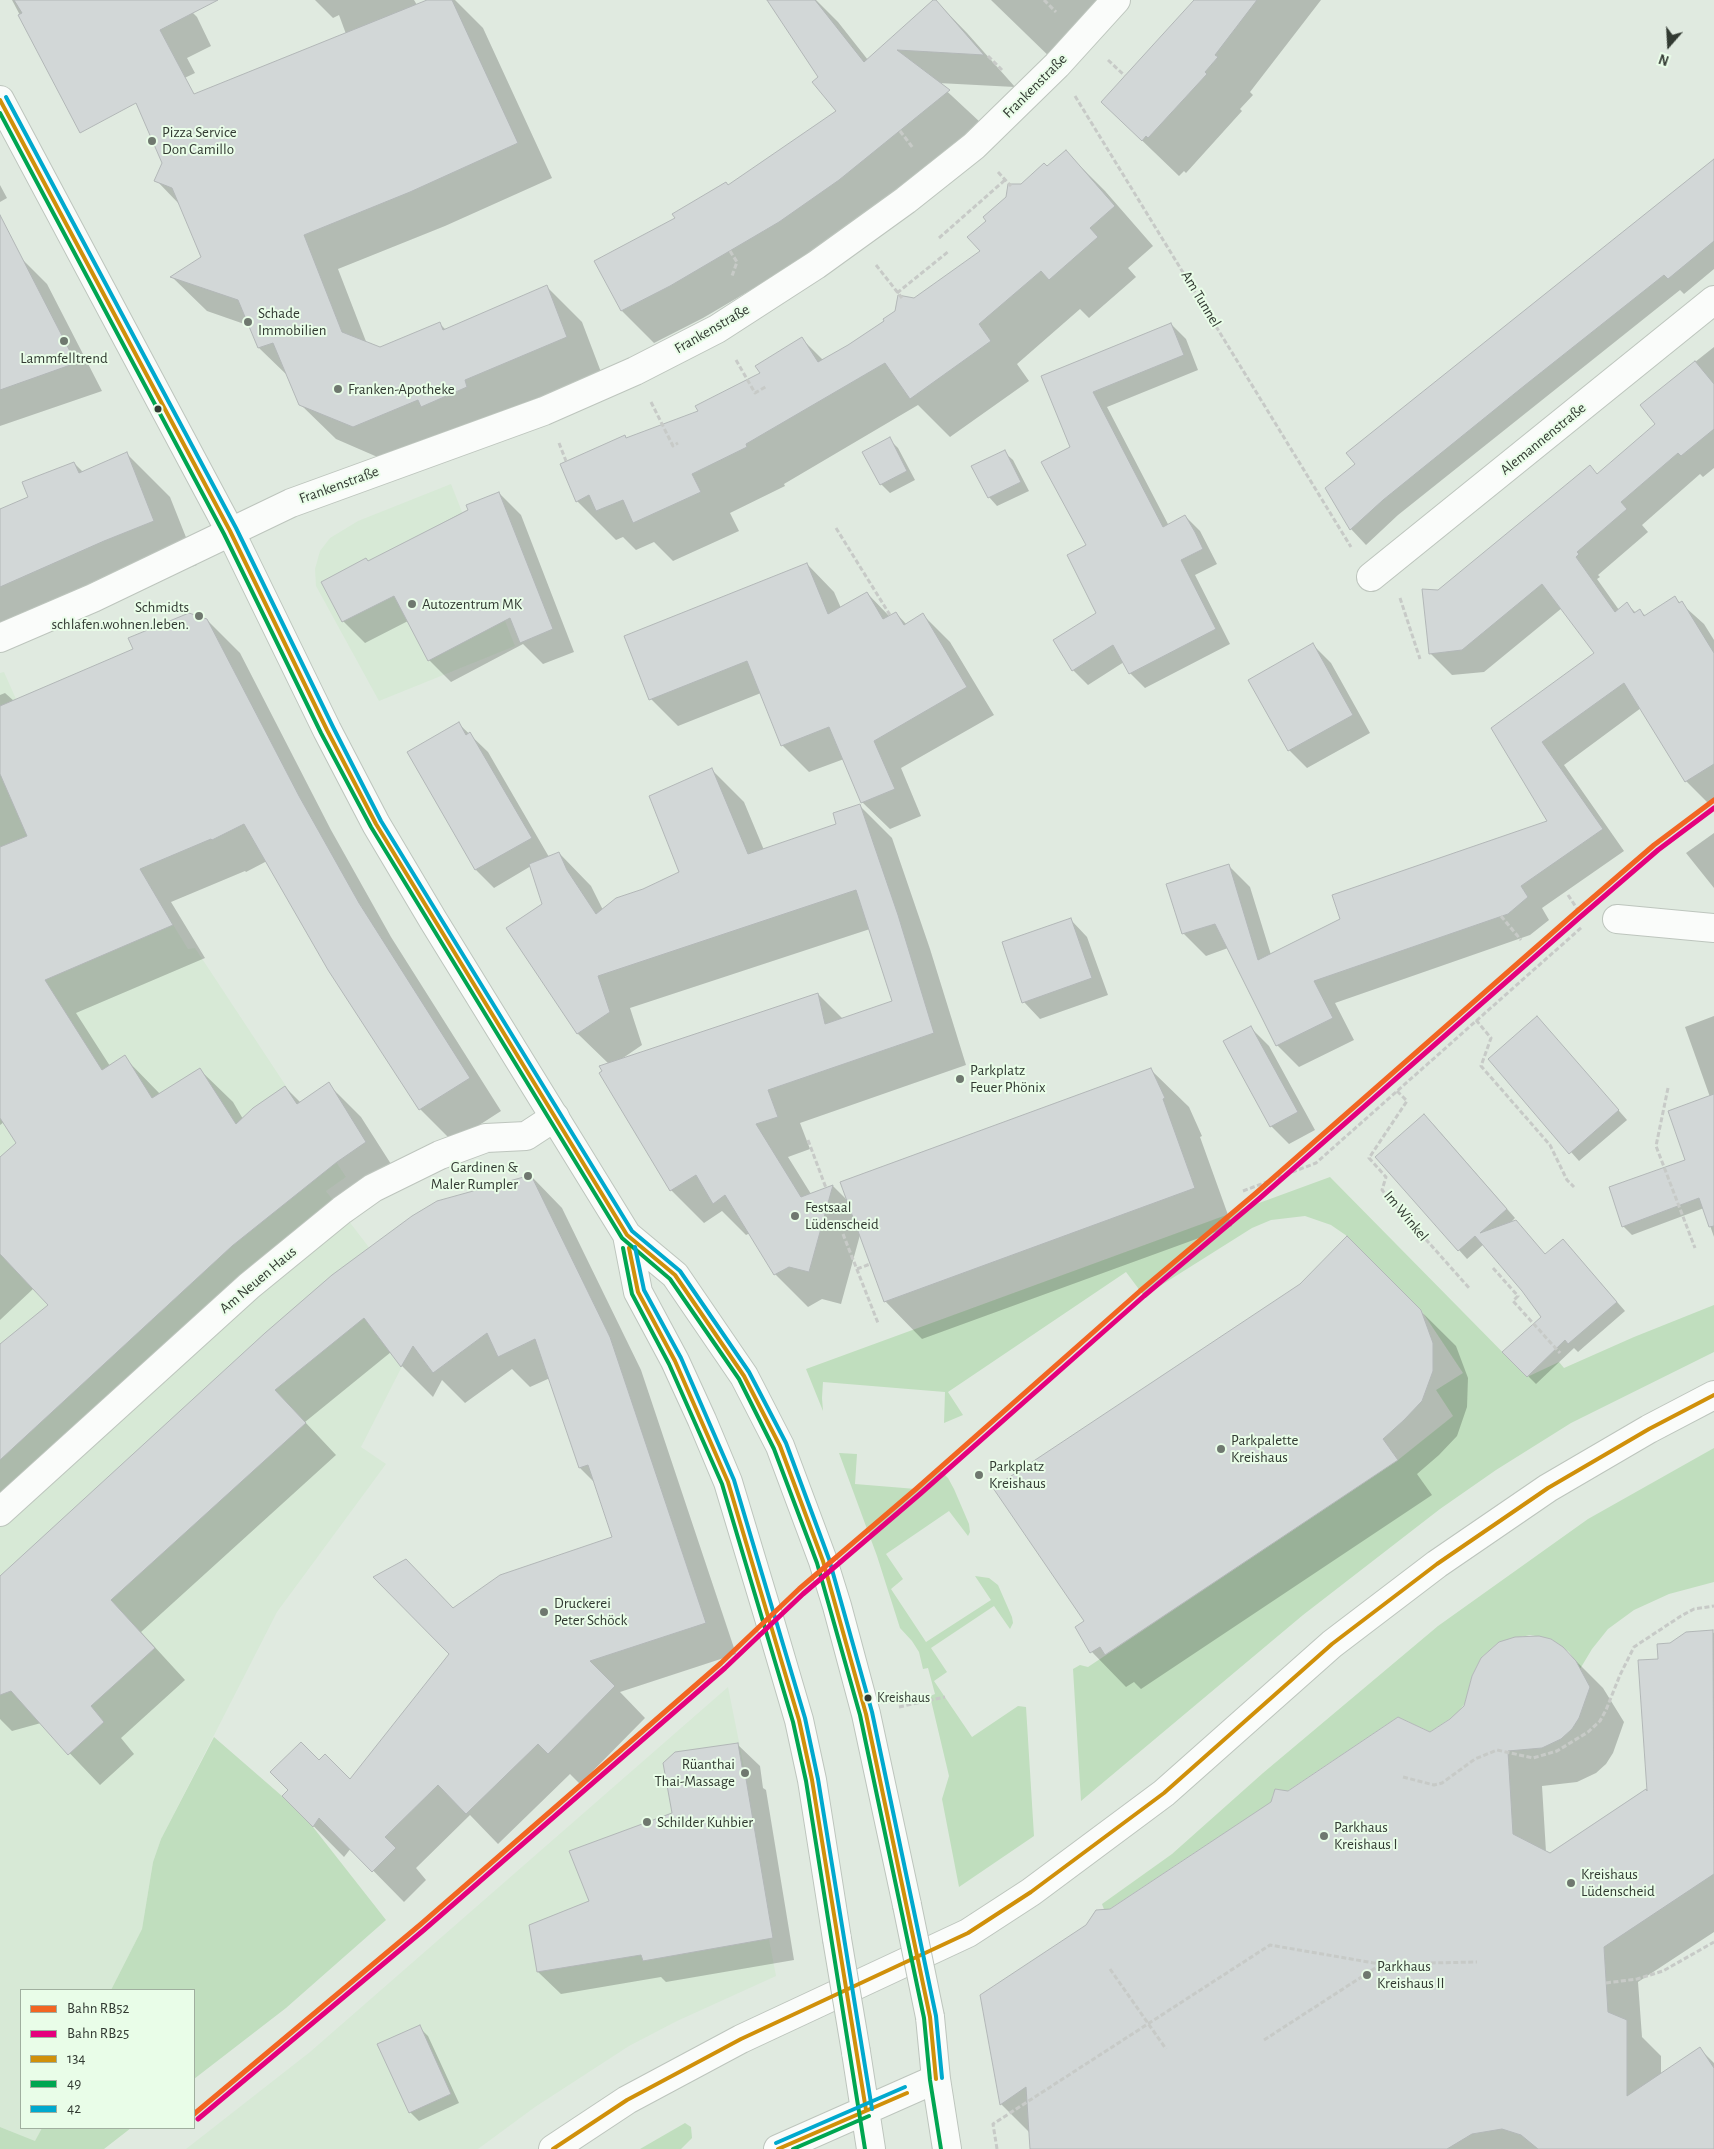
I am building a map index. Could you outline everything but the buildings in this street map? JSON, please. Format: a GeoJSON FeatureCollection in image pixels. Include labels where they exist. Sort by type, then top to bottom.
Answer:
{"type":"FeatureCollection","features":[{"type":"Feature","properties":{"kind":"main road","name":"Frankenstraße"},"geometry":{"type":"LineString","coordinates":[[0,638],[93,598],[230,531],[323,490],[544,411],[635,371],[717,329],[816,265],[906,200],[974,146],[1057,65],[1116,0]]}},
{"type":"Feature","properties":{"kind":"main road"},"geometry":{"type":"LineString","coordinates":[[0,100],[230,531],[327,730],[376,824],[626,1234],[676,1275],[755,1395],[780,1446],[824,1560],[866,1714],[930,2017],[936,2079],[947,2149]]}},
{"type":"Feature","properties":{"kind":"main road","name":"Alemannenstraße"},"geometry":{"type":"LineString","coordinates":[[1380,571],[1714,300]]}},
{"type":"Feature","properties":{"kind":"main road"},"geometry":{"type":"LineString","coordinates":[[1617,919],[1714,928]]}},
{"type":"Feature","properties":{"kind":"main road","name":"Am Neuen Haus"},"geometry":{"type":"LineString","coordinates":[[0,1512],[250,1286],[365,1194],[440,1155],[486,1138],[526,1136],[555,1117]]}},
{"type":"Feature","properties":{"kind":"main road"},"geometry":{"type":"LineString","coordinates":[[626,1234],[638,1292],[675,1360],[728,1482],[799,1720],[812,1780],[872,2149]]}},
{"type":"Feature","properties":{"kind":"main road"},"geometry":{"type":"LineString","coordinates":[[553,2149],[627,2100],[741,2039],[968,1933],[1031,1892],[1164,1793],[1332,1644],[1437,1564],[1548,1488],[1649,1429],[1714,1394]]}},
{"type":"Feature","properties":{"kind":"main road"},"geometry":{"type":"LineString","coordinates":[[778,2149],[936,2079]]}},
{"type":"Feature","properties":{"kind":"path"},"geometry":{"type":"LineString","coordinates":[[1044,0],[1058,13]]}},
{"type":"Feature","properties":{"kind":"path"},"geometry":{"type":"LineString","coordinates":[[988,56],[1004,73]]}},
{"type":"Feature","properties":{"kind":"path","name":"Am Tunnel"},"geometry":{"type":"LineString","coordinates":[[1057,65],[1343,534]]}},
{"type":"Feature","properties":{"kind":"path"},"geometry":{"type":"LineString","coordinates":[[900,131],[914,150]]}},
{"type":"Feature","properties":{"kind":"path"},"geometry":{"type":"LineString","coordinates":[[998,171],[1011,186]]}},
{"type":"Feature","properties":{"kind":"path"},"geometry":{"type":"LineString","coordinates":[[939,238],[1005,180]]}},
{"type":"Feature","properties":{"kind":"path"},"geometry":{"type":"LineString","coordinates":[[897,293],[949,251]]}},
{"type":"Feature","properties":{"kind":"path"},"geometry":{"type":"LineString","coordinates":[[882,273],[902,298]]}},
{"type":"Feature","properties":{"kind":"path"},"geometry":{"type":"LineString","coordinates":[[717,329],[755,393],[767,386]]}},
{"type":"Feature","properties":{"kind":"path"},"geometry":{"type":"LineString","coordinates":[[635,371],[673,446],[678,443]]}},
{"type":"Feature","properties":{"kind":"path"},"geometry":{"type":"LineString","coordinates":[[836,528],[890,615]]}},
{"type":"Feature","properties":{"kind":"path"},"geometry":{"type":"LineString","coordinates":[[1380,571],[1420,660]]}},
{"type":"Feature","properties":{"kind":"path"},"geometry":{"type":"LineString","coordinates":[[1243,1191],[1316,1163],[1586,923],[1568,895]]}},
{"type":"Feature","properties":{"kind":"path"},"geometry":{"type":"LineString","coordinates":[[1501,916],[1521,940]]}},
{"type":"Feature","properties":{"kind":"path"},"geometry":{"type":"LineString","coordinates":[[1476,1020],[1491,1038],[1480,1066],[1550,1145],[1567,1180],[1574,1187]]}},
{"type":"Feature","properties":{"kind":"path"},"geometry":{"type":"LineString","coordinates":[[1668,1088],[1656,1146],[1695,1248]]}},
{"type":"Feature","properties":{"kind":"path","name":"Im Winkel"},"geometry":{"type":"LineString","coordinates":[[1397,1091],[1407,1101],[1369,1158],[1386,1177],[1382,1190],[1470,1289]]}},
{"type":"Feature","properties":{"kind":"path"},"geometry":{"type":"LineString","coordinates":[[808,1140],[826,1188]]}},
{"type":"Feature","properties":{"kind":"path"},"geometry":{"type":"LineString","coordinates":[[843,1234],[878,1323]]}},
{"type":"Feature","properties":{"kind":"path"},"geometry":{"type":"LineString","coordinates":[[857,1269],[870,1264]]}},
{"type":"Feature","properties":{"kind":"path"},"geometry":{"type":"LineString","coordinates":[[1492,1268],[1518,1296],[1513,1301],[1560,1353]]}},
{"type":"Feature","properties":{"kind":"path"},"geometry":{"type":"LineString","coordinates":[[1403,1777],[1434,1785],[1442,1783],[1475,1760],[1496,1750],[1533,1758],[1557,1751],[1588,1732],[1600,1720],[1634,1647],[1694,1609],[1714,1606]]}},
{"type":"Feature","properties":{"kind":"path"},"geometry":{"type":"LineString","coordinates":[[866,1714],[945,1696]]}},
{"type":"Feature","properties":{"kind":"path"},"geometry":{"type":"LineString","coordinates":[[1606,1983],[1637,1979],[1663,1971],[1714,1942]]}},
{"type":"Feature","properties":{"kind":"path"},"geometry":{"type":"LineString","coordinates":[[997,2149],[992,2124],[1270,1945],[1380,1964],[1477,1962]]}},
{"type":"Feature","properties":{"kind":"path"},"geometry":{"type":"LineString","coordinates":[[1264,2040],[1380,1964]]}},
{"type":"Feature","properties":{"kind":"path"},"geometry":{"type":"LineString","coordinates":[[1110,1968],[1166,2049]]}},
{"type":"Feature","properties":{"kind":"shaded area","name":"Autozentrum MK"},"geometry":{"type":"Polygon","coordinates":[[[451,484],[515,646],[379,701],[316,586],[315,569],[320,551],[330,538],[358,521],[451,484]]]}},
{"type":"Feature","properties":{"kind":"shaded area"},"geometry":{"type":"Polygon","coordinates":[[[87,669],[167,857],[139,869],[188,949],[195,948],[346,1177],[326,1191],[425,1321],[361,1447],[386,1464],[277,1612],[161,1839],[153,1862],[142,1929],[112,1989],[20,1989],[20,2129],[42,2129],[35,2142],[0,2127],[0,673],[4,672],[16,699],[87,669]]]}},
{"type":"Feature","properties":{"kind":"shaded area"},"geometry":{"type":"Polygon","coordinates":[[[728,1687],[744,1767],[773,1938],[769,1939],[776,1976],[677,2021],[629,2046],[535,2107],[478,2149],[186,2149],[310,2052],[728,1687]]]}},
{"type":"Feature","properties":{"kind":"green space"},"geometry":{"type":"Polygon","coordinates":[[[1330,1177],[1527,1377],[1559,1362],[1564,1368],[1714,1305],[1714,1352],[1571,1423],[1496,1470],[1440,1509],[1303,1615],[1081,1801],[1073,1669],[1080,1665],[1088,1667],[1398,1460],[1453,1416],[1436,1390],[1463,1373],[1421,1310],[1347,1236],[1331,1225],[1305,1216],[1271,1220],[1252,1228],[1144,1296],[1126,1272],[948,1392],[963,1415],[944,1423],[945,1392],[823,1382],[823,1411],[806,1369],[1330,1177]]]}},
{"type":"Feature","properties":{"kind":"green space"},"geometry":{"type":"Polygon","coordinates":[[[1714,1448],[1714,1582],[1669,1594],[1634,1610],[1608,1629],[1592,1649],[1580,1669],[1569,1652],[1551,1639],[1530,1635],[1499,1642],[1481,1658],[1472,1676],[1465,1703],[1457,1714],[1430,1732],[1398,1717],[1286,1792],[1276,1789],[1272,1797],[1273,1801],[1105,1912],[1102,1904],[1172,1854],[1263,1773],[1438,1626],[1588,1519],[1714,1448]]]}},
{"type":"Feature","properties":{"kind":"green space"},"geometry":{"type":"Polygon","coordinates":[[[839,1453],[857,1454],[855,1484],[916,1489],[939,1469],[948,1478],[954,1489],[969,1524],[970,1532],[968,1536],[949,1511],[886,1554],[903,1579],[891,1589],[926,1642],[991,1600],[975,1576],[989,1578],[998,1585],[1012,1617],[1013,1623],[1010,1629],[994,1606],[931,1648],[947,1672],[934,1681],[972,1737],[1018,1706],[1026,1707],[1034,1836],[959,1887],[942,1799],[949,1776],[930,1696],[935,1694],[928,1668],[923,1669],[919,1652],[900,1628],[877,1556],[839,1453]]]}},
{"type":"Feature","properties":{"kind":"green space"},"geometry":{"type":"Polygon","coordinates":[[[214,1737],[282,1796],[313,1827],[386,1920],[286,2008],[195,2078],[195,1989],[112,1989],[142,1929],[153,1862],[161,1839],[214,1737]]]}},
{"type":"Feature","properties":{"kind":"green space"},"geometry":{"type":"Polygon","coordinates":[[[685,2123],[691,2127],[692,2138],[681,2149],[640,2149],[685,2123]]]}},
{"type":"Feature","properties":{"kind":"green space"},"geometry":{"type":"Polygon","coordinates":[[[0,2127],[35,2141],[41,2129],[130,2129],[104,2149],[0,2149],[0,2127]]]}},
{"type":"Feature","properties":{"kind":"rail line","name":"RB52"},"geometry":{"type":"LineString","coordinates":[[195,2113],[421,1924],[721,1663],[799,1589],[916,1489],[1140,1291],[1256,1193],[1575,913],[1654,845],[1714,800]]}},
{"type":"Feature","properties":{"kind":"rail line","name":"RB25"},"geometry":{"type":"LineString","coordinates":[[198,2119],[425,1929],[725,1668],[803,1594],[920,1494],[1144,1296],[1260,1198],[1579,918],[1658,850],[1714,808]]}},
{"type":"Feature","properties":{"kind":"transit line","name":"42"},"geometry":{"type":"LineString","coordinates":[[6,97],[236,528],[381,821],[632,1231],[680,1271],[749,1372],[786,1443],[829,1559],[872,1712],[936,2016],[942,2078]]}},
{"type":"Feature","properties":{"kind":"transit line","name":"134"},"geometry":{"type":"LineString","coordinates":[[0,100],[230,531],[327,730],[376,824],[627,1235],[675,1275],[744,1376],[780,1446],[823,1561],[866,1714],[930,2017],[936,2079]]}},
{"type":"Feature","properties":{"kind":"transit line","name":"49"},"geometry":{"type":"LineString","coordinates":[[0,113],[224,534],[321,733],[371,827],[622,1238],[670,1279],[739,1379],[774,1449],[817,1563],[860,1715],[924,2018],[930,2080],[941,2149]]}},
{"type":"Feature","properties":{"kind":"transit line","name":"42"},"geometry":{"type":"LineString","coordinates":[[635,1247],[644,1290],[681,1358],[734,1480],[805,1718],[818,1779],[872,2109]]}},
{"type":"Feature","properties":{"kind":"transit line","name":"49"},"geometry":{"type":"LineString","coordinates":[[623,1248],[632,1294],[669,1364],[722,1484],[793,1722],[806,1781],[865,2149]]}},
{"type":"Feature","properties":{"kind":"transit line","name":"134"},"geometry":{"type":"LineString","coordinates":[[629,1248],[638,1292],[675,1361],[728,1482],[799,1720],[812,1780],[866,2110]]}},
{"type":"Feature","properties":{"kind":"transit line","name":"134"},"geometry":{"type":"LineString","coordinates":[[553,2149],[627,2100],[741,2039],[968,1933],[1031,1892],[1164,1793],[1332,1644],[1437,1564],[1548,1488],[1649,1429],[1714,1395]]}},
{"type":"Feature","properties":{"kind":"transit line","name":"42"},"geometry":{"type":"LineString","coordinates":[[776,2143],[905,2087]]}},
{"type":"Feature","properties":{"kind":"transit line","name":"134"},"geometry":{"type":"LineString","coordinates":[[778,2149],[907,2093]]}},
{"type":"Feature","properties":{"kind":"transit line","name":"49"},"geometry":{"type":"LineString","coordinates":[[793,2149],[869,2116]]}},
{"type":"Feature","properties":{"kind":"place","name":"Pizza Service Don Camillo"},"geometry":{"type":"Point","coordinates":[152,141]}},
{"type":"Feature","properties":{"kind":"place","name":"Schade Immobilien"},"geometry":{"type":"Point","coordinates":[248,322]}},
{"type":"Feature","properties":{"kind":"place","name":"Lammfelltrend"},"geometry":{"type":"Point","coordinates":[64,341]}},
{"type":"Feature","properties":{"kind":"place","name":"Franken-Apotheke"},"geometry":{"type":"Point","coordinates":[338,389]}},
{"type":"Feature","properties":{"kind":"place","name":"Autozentrum MK"},"geometry":{"type":"Point","coordinates":[412,604]}},
{"type":"Feature","properties":{"kind":"place","name":"Schmidts schlafen.wohnen.leben."},"geometry":{"type":"Point","coordinates":[199,616]}},
{"type":"Feature","properties":{"kind":"place","name":"Parkplatz Feuer Phönix"},"geometry":{"type":"Point","coordinates":[960,1079]}},
{"type":"Feature","properties":{"kind":"place","name":"Gardinen & Maler Rumpler"},"geometry":{"type":"Point","coordinates":[528,1176]}},
{"type":"Feature","properties":{"kind":"place","name":"Festsaal Lüdenscheid"},"geometry":{"type":"Point","coordinates":[795,1216]}},
{"type":"Feature","properties":{"kind":"place","name":"Parkpalette Kreishaus"},"geometry":{"type":"Point","coordinates":[1221,1449]}},
{"type":"Feature","properties":{"kind":"place","name":"Parkplatz Kreishaus"},"geometry":{"type":"Point","coordinates":[979,1475]}},
{"type":"Feature","properties":{"kind":"place","name":"Druckerei Peter Schöck"},"geometry":{"type":"Point","coordinates":[544,1612]}},
{"type":"Feature","properties":{"kind":"place","name":"Kreishaus"},"geometry":{"type":"Point","coordinates":[868,1698]}},
{"type":"Feature","properties":{"kind":"place","name":"Rüanthai Thai-Massage"},"geometry":{"type":"Point","coordinates":[745,1773]}},
{"type":"Feature","properties":{"kind":"place","name":"Schilder Kuhbier"},"geometry":{"type":"Point","coordinates":[647,1822]}},
{"type":"Feature","properties":{"kind":"place","name":"Parkhaus Kreishaus I"},"geometry":{"type":"Point","coordinates":[1324,1836]}},
{"type":"Feature","properties":{"kind":"place","name":"Kreishaus Lüdenscheid"},"geometry":{"type":"Point","coordinates":[1571,1883]}},
{"type":"Feature","properties":{"kind":"place","name":"Parkhaus Kreishaus II"},"geometry":{"type":"Point","coordinates":[1367,1975]}}]}
